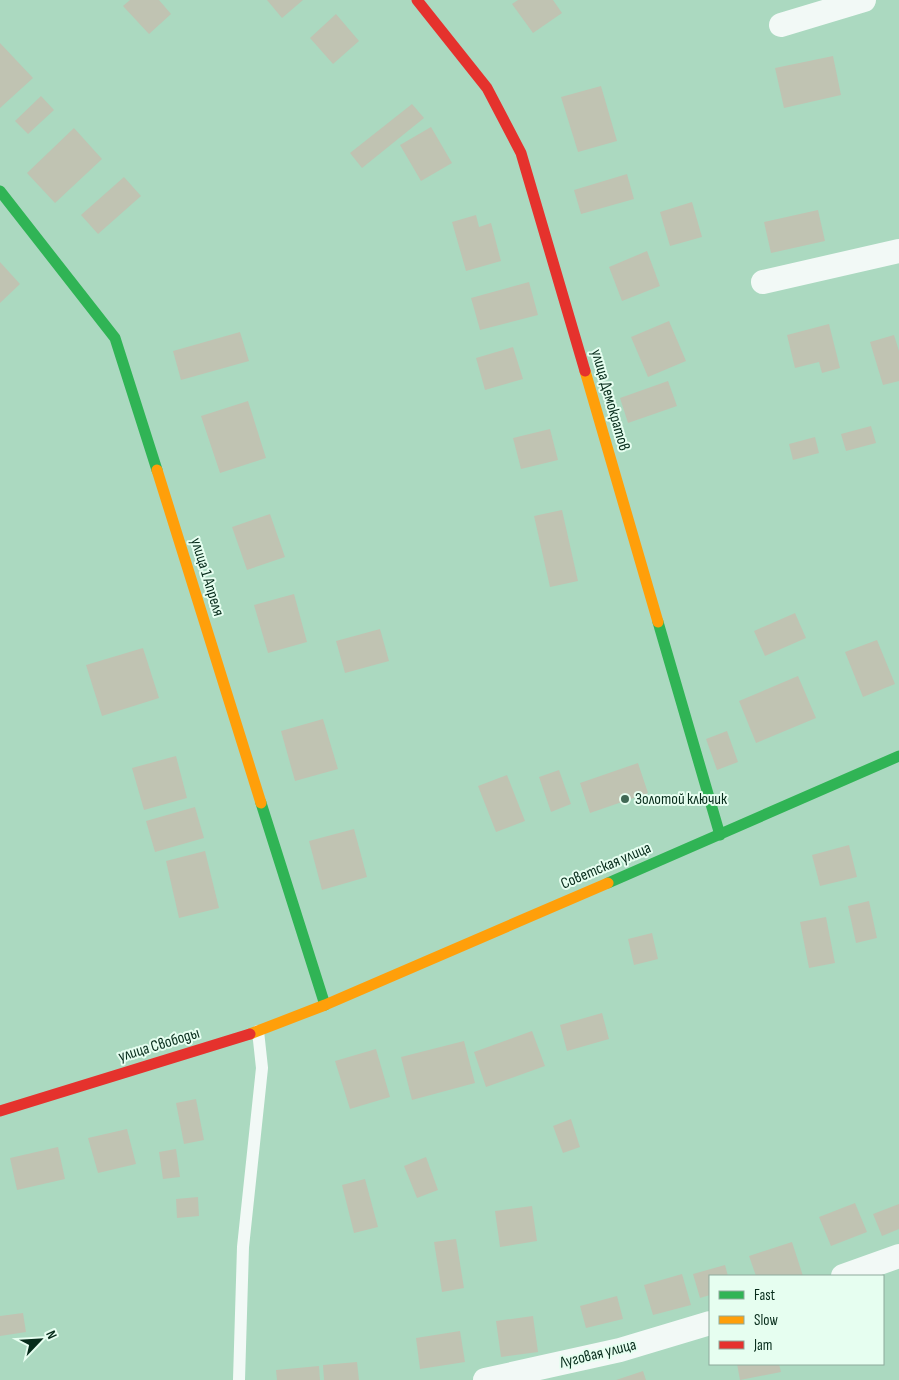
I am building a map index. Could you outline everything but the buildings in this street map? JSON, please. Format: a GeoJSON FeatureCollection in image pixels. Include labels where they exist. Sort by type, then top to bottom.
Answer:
{"type":"FeatureCollection","features":[{"type":"Feature","properties":{"kind":"street","name":"улица Демократов"},"geometry":{"type":"LineString","coordinates":[[417,0],[487,88],[521,153],[720,835]]}},
{"type":"Feature","properties":{"kind":"street"},"geometry":{"type":"LineString","coordinates":[[780,25],[864,0]]}},
{"type":"Feature","properties":{"kind":"street","name":"улица 1 Апреля"},"geometry":{"type":"LineString","coordinates":[[0,191],[115,338],[325,1004]]}},
{"type":"Feature","properties":{"kind":"street"},"geometry":{"type":"LineString","coordinates":[[763,282],[899,251]]}},
{"type":"Feature","properties":{"kind":"street","name":"Советская улица"},"geometry":{"type":"LineString","coordinates":[[325,1004],[720,835],[899,756]]}},
{"type":"Feature","properties":{"kind":"street","name":"улица Свободы"},"geometry":{"type":"LineString","coordinates":[[0,1111],[258,1031],[325,1004]]}},
{"type":"Feature","properties":{"kind":"street"},"geometry":{"type":"LineString","coordinates":[[846,1275],[899,1256]]}},
{"type":"Feature","properties":{"kind":"street","name":"Луговая улица"},"geometry":{"type":"LineString","coordinates":[[485,1380],[620,1350],[709,1323]]}},
{"type":"Feature","properties":{"kind":"lane"},"geometry":{"type":"LineString","coordinates":[[239,1380],[244,1247],[262,1068],[258,1031]]}},
{"type":"Feature","properties":{"kind":"traffic: fast"},"geometry":{"type":"LineString","coordinates":[[0,191],[115,338],[157,470]]}},
{"type":"Feature","properties":{"kind":"traffic: fast"},"geometry":{"type":"LineString","coordinates":[[658,622],[720,835]]}},
{"type":"Feature","properties":{"kind":"traffic: fast"},"geometry":{"type":"LineString","coordinates":[[608,883],[899,756]]}},
{"type":"Feature","properties":{"kind":"traffic: fast"},"geometry":{"type":"LineString","coordinates":[[261,803],[325,1005]]}},
{"type":"Feature","properties":{"kind":"traffic: slow"},"geometry":{"type":"LineString","coordinates":[[585,371],[658,622]]}},
{"type":"Feature","properties":{"kind":"traffic: slow"},"geometry":{"type":"LineString","coordinates":[[157,470],[261,803]]}},
{"type":"Feature","properties":{"kind":"traffic: slow"},"geometry":{"type":"LineString","coordinates":[[250,1034],[325,1005],[608,883]]}},
{"type":"Feature","properties":{"kind":"traffic: jam"},"geometry":{"type":"LineString","coordinates":[[417,0],[487,88],[521,153],[585,371]]}},
{"type":"Feature","properties":{"kind":"traffic: jam"},"geometry":{"type":"LineString","coordinates":[[0,1111],[250,1034]]}},
{"type":"Feature","properties":{"kind":"place","name":"Золотой ключик"},"geometry":{"type":"Point","coordinates":[625,799]}}]}
